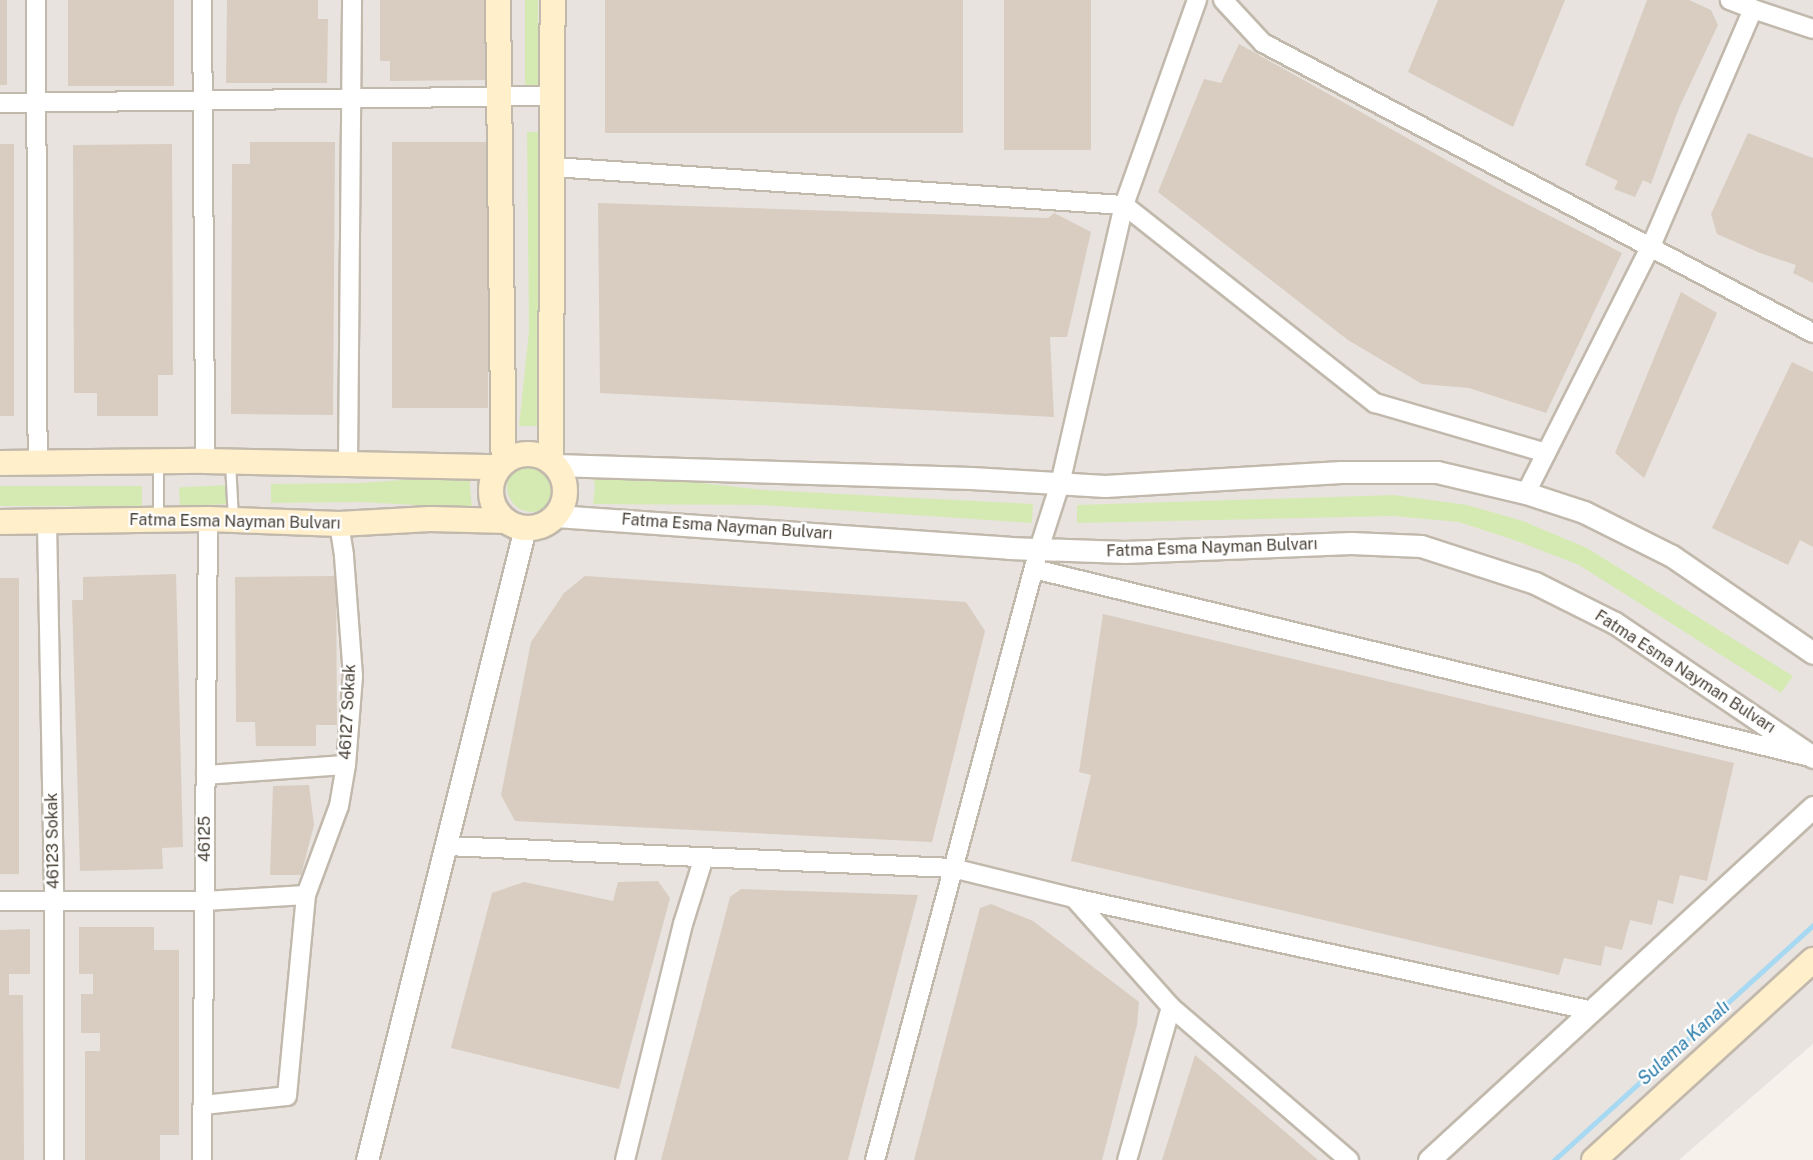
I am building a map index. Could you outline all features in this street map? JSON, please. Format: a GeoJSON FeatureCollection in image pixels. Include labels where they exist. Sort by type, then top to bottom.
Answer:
{"type":"FeatureCollection","features":[{"type":"Feature","properties":{"kind":"main road"},"geometry":{"type":"LineString","coordinates":[[0,463],[205,461],[348,465],[501,465],[515,455],[540,454],[553,463],[566,485],[562,507],[556,516],[547,523],[515,525],[497,512],[491,489],[501,465],[498,0]]}},
{"type":"Feature","properties":{"kind":"main road"},"geometry":{"type":"LineString","coordinates":[[553,0],[553,463]]}},
{"type":"Feature","properties":{"kind":"main road","name":"Fatma Esma Nayman Bulvarı"},"geometry":{"type":"LineString","coordinates":[[0,522],[208,519],[339,524],[430,519],[515,525]]}},
{"type":"Feature","properties":{"kind":"main road"},"geometry":{"type":"LineString","coordinates":[[1594,1160],[1813,960]]}},
{"type":"Feature","properties":{"kind":"street"},"geometry":{"type":"LineString","coordinates":[[36,0],[38,463]]}},
{"type":"Feature","properties":{"kind":"street"},"geometry":{"type":"LineString","coordinates":[[202,0],[205,461]]}},
{"type":"Feature","properties":{"kind":"street"},"geometry":{"type":"LineString","coordinates":[[348,465],[352,0]]}},
{"type":"Feature","properties":{"kind":"street"},"geometry":{"type":"LineString","coordinates":[[875,1160],[1036,559],[1060,484],[1124,205],[1197,0]]}},
{"type":"Feature","properties":{"kind":"street"},"geometry":{"type":"LineString","coordinates":[[1223,0],[1263,43],[1813,333]]}},
{"type":"Feature","properties":{"kind":"street"},"geometry":{"type":"LineString","coordinates":[[1730,0],[1813,29]]}},
{"type":"Feature","properties":{"kind":"street"},"geometry":{"type":"LineString","coordinates":[[1526,493],[1651,246],[1752,9]]}},
{"type":"Feature","properties":{"kind":"street"},"geometry":{"type":"LineString","coordinates":[[0,103],[553,96]]}},
{"type":"Feature","properties":{"kind":"street"},"geometry":{"type":"LineString","coordinates":[[553,167],[1124,205],[1375,403],[1546,453]]}},
{"type":"Feature","properties":{"kind":"street"},"geometry":{"type":"LineString","coordinates":[[553,463],[971,478],[1104,486],[1341,472],[1437,472],[1526,493],[1584,512],[1672,556],[1813,653]]}},
{"type":"Feature","properties":{"kind":"street","name":"Fatma Esma Nayman Bulvarı"},"geometry":{"type":"LineString","coordinates":[[556,516],[1036,559],[1125,552],[1351,543],[1421,546],[1535,583],[1615,622],[1813,757]]}},
{"type":"Feature","properties":{"kind":"street","name":"46125"},"geometry":{"type":"LineString","coordinates":[[202,1160],[208,519]]}},
{"type":"Feature","properties":{"kind":"street","name":"46123 Sokak"},"geometry":{"type":"LineString","coordinates":[[46,523],[54,900],[54,1160]]}},
{"type":"Feature","properties":{"kind":"street","name":"46127 Sokak"},"geometry":{"type":"LineString","coordinates":[[203,1105],[287,1096],[306,895],[339,806],[346,765],[353,676],[344,555],[339,524]]}},
{"type":"Feature","properties":{"kind":"street"},"geometry":{"type":"LineString","coordinates":[[368,1160],[447,846],[515,525]]}},
{"type":"Feature","properties":{"kind":"street"},"geometry":{"type":"LineString","coordinates":[[1036,559],[1813,757]]}},
{"type":"Feature","properties":{"kind":"street"},"geometry":{"type":"LineString","coordinates":[[206,775],[346,765]]}},
{"type":"Feature","properties":{"kind":"street"},"geometry":{"type":"LineString","coordinates":[[1429,1160],[1813,807]]}},
{"type":"Feature","properties":{"kind":"street"},"geometry":{"type":"LineString","coordinates":[[447,846],[952,868],[1074,898],[1593,1011]]}},
{"type":"Feature","properties":{"kind":"street"},"geometry":{"type":"LineString","coordinates":[[625,1160],[683,924],[704,857]]}},
{"type":"Feature","properties":{"kind":"street"},"geometry":{"type":"LineString","coordinates":[[0,901],[205,901],[306,895]]}},
{"type":"Feature","properties":{"kind":"street"},"geometry":{"type":"LineString","coordinates":[[1074,898],[1171,1007],[1349,1160]]}},
{"type":"Feature","properties":{"kind":"street"},"geometry":{"type":"LineString","coordinates":[[1127,1160],[1171,1007]]}},
{"type":"Feature","properties":{"kind":"lane"},"geometry":{"type":"LineString","coordinates":[[158,461],[158,520]]}},
{"type":"Feature","properties":{"kind":"lane"},"geometry":{"type":"LineString","coordinates":[[230,462],[233,520]]}},
{"type":"Feature","properties":{"kind":"shaded area"},"geometry":{"type":"Polygon","coordinates":[[[0,0],[1813,0],[1813,1044],[1679,1160],[0,1160],[0,0]]]}},
{"type":"Feature","properties":{"kind":"green space"},"geometry":{"type":"Polygon","coordinates":[[[525,0],[538,0],[538,86],[525,86],[525,0]]]}},
{"type":"Feature","properties":{"kind":"green space"},"geometry":{"type":"Polygon","coordinates":[[[527,132],[539,132],[539,280],[548,426],[519,426],[529,331],[527,132]]]}},
{"type":"Feature","properties":{"kind":"green space"},"geometry":{"type":"Polygon","coordinates":[[[532,462],[546,466],[553,473],[557,487],[553,501],[546,508],[532,512],[518,508],[511,501],[507,487],[511,473],[518,466],[532,462]]]}},
{"type":"Feature","properties":{"kind":"green space"},"geometry":{"type":"Polygon","coordinates":[[[592,471],[764,490],[1033,504],[1032,523],[763,505],[593,504],[595,486],[592,471]]]}},
{"type":"Feature","properties":{"kind":"green space"},"geometry":{"type":"Polygon","coordinates":[[[469,475],[472,508],[360,502],[271,503],[271,484],[361,483],[469,475]]]}},
{"type":"Feature","properties":{"kind":"green space"},"geometry":{"type":"Polygon","coordinates":[[[226,485],[227,504],[180,506],[179,487],[226,485]]]}},
{"type":"Feature","properties":{"kind":"green space"},"geometry":{"type":"Polygon","coordinates":[[[0,486],[142,486],[142,506],[0,506],[0,486]]]}},
{"type":"Feature","properties":{"kind":"green space"},"geometry":{"type":"Polygon","coordinates":[[[1394,495],[1467,505],[1523,521],[1587,548],[1793,676],[1781,693],[1579,565],[1459,522],[1393,516],[1077,523],[1077,505],[1394,495]]]}},
{"type":"Feature","properties":{"kind":"building"},"geometry":{"type":"Polygon","coordinates":[[[0,0],[7,0],[7,85],[0,85],[0,0]]]}},
{"type":"Feature","properties":{"kind":"building"},"geometry":{"type":"Polygon","coordinates":[[[68,0],[174,0],[174,86],[68,86],[68,0]]]}},
{"type":"Feature","properties":{"kind":"building"},"geometry":{"type":"Polygon","coordinates":[[[227,0],[318,0],[318,19],[328,19],[327,83],[226,83],[227,0]]]}},
{"type":"Feature","properties":{"kind":"building"},"geometry":{"type":"Polygon","coordinates":[[[380,0],[488,0],[488,80],[390,81],[390,61],[380,61],[380,0]]]}},
{"type":"Feature","properties":{"kind":"building"},"geometry":{"type":"Polygon","coordinates":[[[605,0],[963,0],[963,133],[605,133],[605,0]]]}},
{"type":"Feature","properties":{"kind":"building"},"geometry":{"type":"Polygon","coordinates":[[[1004,0],[1091,0],[1091,150],[1004,150],[1004,0]]]}},
{"type":"Feature","properties":{"kind":"building"},"geometry":{"type":"Polygon","coordinates":[[[1438,0],[1565,0],[1513,127],[1408,72],[1438,0]]]}},
{"type":"Feature","properties":{"kind":"building"},"geometry":{"type":"Polygon","coordinates":[[[1647,0],[1689,0],[1711,10],[1718,25],[1679,108],[1651,184],[1643,180],[1635,197],[1614,189],[1618,181],[1585,165],[1647,0]]]}},
{"type":"Feature","properties":{"kind":"building"},"geometry":{"type":"Polygon","coordinates":[[[1239,44],[1500,190],[1622,253],[1546,413],[1469,388],[1422,384],[1348,340],[1158,192],[1204,79],[1221,83],[1239,44]]]}},
{"type":"Feature","properties":{"kind":"building"},"geometry":{"type":"Polygon","coordinates":[[[1748,133],[1813,158],[1813,283],[1793,273],[1796,265],[1760,253],[1717,234],[1711,214],[1748,133]]]}},
{"type":"Feature","properties":{"kind":"building"},"geometry":{"type":"Polygon","coordinates":[[[250,142],[335,142],[333,415],[231,414],[232,164],[250,164],[250,142]]]}},
{"type":"Feature","properties":{"kind":"building"},"geometry":{"type":"Polygon","coordinates":[[[392,142],[488,142],[488,408],[392,408],[392,142]]]}},
{"type":"Feature","properties":{"kind":"building"},"geometry":{"type":"Polygon","coordinates":[[[0,144],[14,144],[14,416],[0,416],[0,144]]]}},
{"type":"Feature","properties":{"kind":"building"},"geometry":{"type":"Polygon","coordinates":[[[172,144],[173,375],[158,375],[158,416],[97,416],[97,393],[74,393],[73,145],[172,144]]]}},
{"type":"Feature","properties":{"kind":"building"},"geometry":{"type":"Polygon","coordinates":[[[598,203],[1048,218],[1054,213],[1091,232],[1067,337],[1050,337],[1054,417],[600,393],[598,203]]]}},
{"type":"Feature","properties":{"kind":"building"},"geometry":{"type":"Polygon","coordinates":[[[1681,292],[1717,313],[1644,478],[1615,453],[1681,292]]]}},
{"type":"Feature","properties":{"kind":"building"},"geometry":{"type":"Polygon","coordinates":[[[1792,362],[1813,372],[1813,547],[1800,540],[1788,565],[1712,528],[1792,362]]]}},
{"type":"Feature","properties":{"kind":"building"},"geometry":{"type":"Polygon","coordinates":[[[176,574],[183,847],[162,848],[163,869],[80,871],[72,600],[83,600],[83,577],[176,574]]]}},
{"type":"Feature","properties":{"kind":"building"},"geometry":{"type":"Polygon","coordinates":[[[336,576],[337,725],[316,725],[316,746],[256,746],[255,722],[236,722],[235,577],[336,576]]]}},
{"type":"Feature","properties":{"kind":"building"},"geometry":{"type":"Polygon","coordinates":[[[585,576],[966,602],[985,631],[932,842],[515,821],[501,795],[531,642],[564,593],[585,576]]]}},
{"type":"Feature","properties":{"kind":"building"},"geometry":{"type":"Polygon","coordinates":[[[0,578],[19,578],[19,874],[0,874],[0,578]]]}},
{"type":"Feature","properties":{"kind":"building"},"geometry":{"type":"Polygon","coordinates":[[[1103,614],[1734,763],[1707,881],[1680,875],[1673,904],[1658,900],[1652,925],[1630,920],[1622,950],[1605,946],[1601,966],[1564,958],[1559,975],[1071,861],[1091,775],[1079,772],[1103,614]]]}},
{"type":"Feature","properties":{"kind":"building"},"geometry":{"type":"Polygon","coordinates":[[[309,785],[314,825],[301,875],[270,875],[273,786],[309,785]]]}},
{"type":"Feature","properties":{"kind":"building"},"geometry":{"type":"Polygon","coordinates":[[[658,881],[670,898],[619,1089],[451,1048],[492,893],[524,882],[613,901],[618,882],[658,881]]]}},
{"type":"Feature","properties":{"kind":"building"},"geometry":{"type":"Polygon","coordinates":[[[741,889],[918,895],[848,1160],[661,1160],[730,897],[741,889]]]}},
{"type":"Feature","properties":{"kind":"building"},"geometry":{"type":"Polygon","coordinates":[[[991,904],[1033,921],[1139,1002],[1137,1025],[1102,1160],[914,1160],[980,908],[991,904]]]}},
{"type":"Feature","properties":{"kind":"building"},"geometry":{"type":"Polygon","coordinates":[[[79,927],[154,927],[154,950],[179,950],[179,1135],[160,1135],[160,1160],[85,1160],[85,1051],[100,1051],[100,1033],[81,1033],[81,994],[93,994],[93,974],[79,974],[79,927]]]}},
{"type":"Feature","properties":{"kind":"building"},"geometry":{"type":"Polygon","coordinates":[[[30,929],[30,974],[9,974],[9,995],[23,995],[24,1160],[0,1160],[0,930],[30,929]]]}},
{"type":"Feature","properties":{"kind":"building"},"geometry":{"type":"Polygon","coordinates":[[[1195,1055],[1318,1160],[1162,1160],[1195,1055]]]}},
{"type":"Feature","properties":{"kind":"waterway","name":"Sulama Kanalı"},"geometry":{"type":"LineString","coordinates":[[1554,1160],[1813,925]]}}]}
